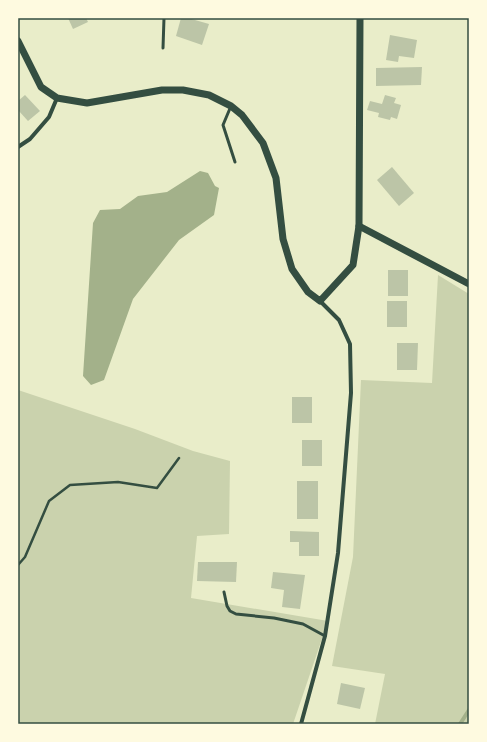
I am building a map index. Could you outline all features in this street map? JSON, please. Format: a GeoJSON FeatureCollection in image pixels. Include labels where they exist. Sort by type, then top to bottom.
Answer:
{"type":"FeatureCollection","features":[{"type":"Feature","properties":{"kind":"street"},"geometry":{"type":"LineString","coordinates":[[320,301],[353,265],[359,226],[360,18]]}},
{"type":"Feature","properties":{"kind":"street"},"geometry":{"type":"LineString","coordinates":[[18,41],[42,87],[57,98],[87,103],[162,90],[183,90],[209,95],[231,106],[242,115],[263,143],[276,178],[283,239],[292,269],[308,292],[320,301],[339,320],[350,344],[351,393],[338,546],[325,636],[301,724]]}},
{"type":"Feature","properties":{"kind":"street"},"geometry":{"type":"LineString","coordinates":[[18,147],[30,139],[49,116],[57,98]]}},
{"type":"Feature","properties":{"kind":"street"},"geometry":{"type":"LineString","coordinates":[[359,226],[469,284]]}},
{"type":"Feature","properties":{"kind":"lane"},"geometry":{"type":"LineString","coordinates":[[163,48],[164,18]]}},
{"type":"Feature","properties":{"kind":"lane"},"geometry":{"type":"LineString","coordinates":[[231,106],[223,125],[235,162]]}},
{"type":"Feature","properties":{"kind":"lane"},"geometry":{"type":"LineString","coordinates":[[224,592],[227,606],[236,614],[274,618],[303,624],[325,636]]}},
{"type":"Feature","properties":{"kind":"path"},"geometry":{"type":"LineString","coordinates":[[18,565],[25,557],[49,501],[70,485],[118,482],[157,488],[179,458]]}},
{"type":"Feature","properties":{"kind":"shaded area"},"geometry":{"type":"Polygon","coordinates":[[[200,171],[208,173],[215,186],[219,188],[214,215],[179,240],[133,299],[104,380],[91,385],[83,376],[93,223],[100,210],[120,209],[138,196],[167,192],[200,171]]]}},
{"type":"Feature","properties":{"kind":"shaded area"},"geometry":{"type":"Polygon","coordinates":[[[438,275],[469,294],[469,724],[375,724],[385,674],[332,666],[353,557],[361,380],[432,383],[438,275]]]}},
{"type":"Feature","properties":{"kind":"shaded area"},"geometry":{"type":"Polygon","coordinates":[[[18,390],[135,429],[193,451],[230,461],[229,534],[197,536],[191,598],[328,621],[293,724],[18,724],[18,390]]]}},
{"type":"Feature","properties":{"kind":"building"},"geometry":{"type":"Polygon","coordinates":[[[68,18],[86,18],[88,22],[73,29],[68,18]]]}},
{"type":"Feature","properties":{"kind":"building"},"geometry":{"type":"Polygon","coordinates":[[[181,18],[188,18],[209,24],[202,45],[176,36],[181,18]]]}},
{"type":"Feature","properties":{"kind":"building"},"geometry":{"type":"Polygon","coordinates":[[[390,35],[417,40],[414,58],[399,56],[398,62],[386,60],[390,35]]]}},
{"type":"Feature","properties":{"kind":"building"},"geometry":{"type":"Polygon","coordinates":[[[422,67],[421,85],[376,86],[376,68],[422,67]]]}},
{"type":"Feature","properties":{"kind":"building"},"geometry":{"type":"Polygon","coordinates":[[[25,95],[40,111],[28,121],[18,110],[18,101],[25,95]]]}},
{"type":"Feature","properties":{"kind":"building"},"geometry":{"type":"Polygon","coordinates":[[[385,95],[396,98],[394,103],[401,105],[397,119],[391,117],[390,120],[378,117],[379,113],[367,110],[370,101],[382,104],[385,95]]]}},
{"type":"Feature","properties":{"kind":"building"},"geometry":{"type":"Polygon","coordinates":[[[392,167],[414,193],[399,206],[377,180],[392,167]]]}},
{"type":"Feature","properties":{"kind":"building"},"geometry":{"type":"Polygon","coordinates":[[[388,270],[408,270],[408,296],[388,296],[388,270]]]}},
{"type":"Feature","properties":{"kind":"building"},"geometry":{"type":"Polygon","coordinates":[[[387,301],[407,301],[407,327],[387,327],[387,301]]]}},
{"type":"Feature","properties":{"kind":"building"},"geometry":{"type":"Polygon","coordinates":[[[397,343],[418,343],[417,370],[397,370],[397,343]]]}},
{"type":"Feature","properties":{"kind":"building"},"geometry":{"type":"Polygon","coordinates":[[[292,397],[312,397],[312,423],[292,423],[292,397]]]}},
{"type":"Feature","properties":{"kind":"building"},"geometry":{"type":"Polygon","coordinates":[[[302,440],[322,440],[322,466],[302,466],[302,440]]]}},
{"type":"Feature","properties":{"kind":"building"},"geometry":{"type":"Polygon","coordinates":[[[297,481],[318,481],[318,519],[297,519],[297,481]]]}},
{"type":"Feature","properties":{"kind":"building"},"geometry":{"type":"Polygon","coordinates":[[[290,531],[319,532],[319,556],[299,556],[299,542],[290,542],[290,531]]]}},
{"type":"Feature","properties":{"kind":"building"},"geometry":{"type":"Polygon","coordinates":[[[198,562],[237,562],[236,582],[197,581],[198,562]]]}},
{"type":"Feature","properties":{"kind":"building"},"geometry":{"type":"Polygon","coordinates":[[[273,572],[305,575],[300,609],[282,607],[284,590],[271,588],[273,572]]]}},
{"type":"Feature","properties":{"kind":"building"},"geometry":{"type":"Polygon","coordinates":[[[341,683],[365,688],[360,709],[337,704],[341,683]]]}},
{"type":"Feature","properties":{"kind":"waterway"},"geometry":{"type":"LineString","coordinates":[[460,724],[469,710]]}}]}
